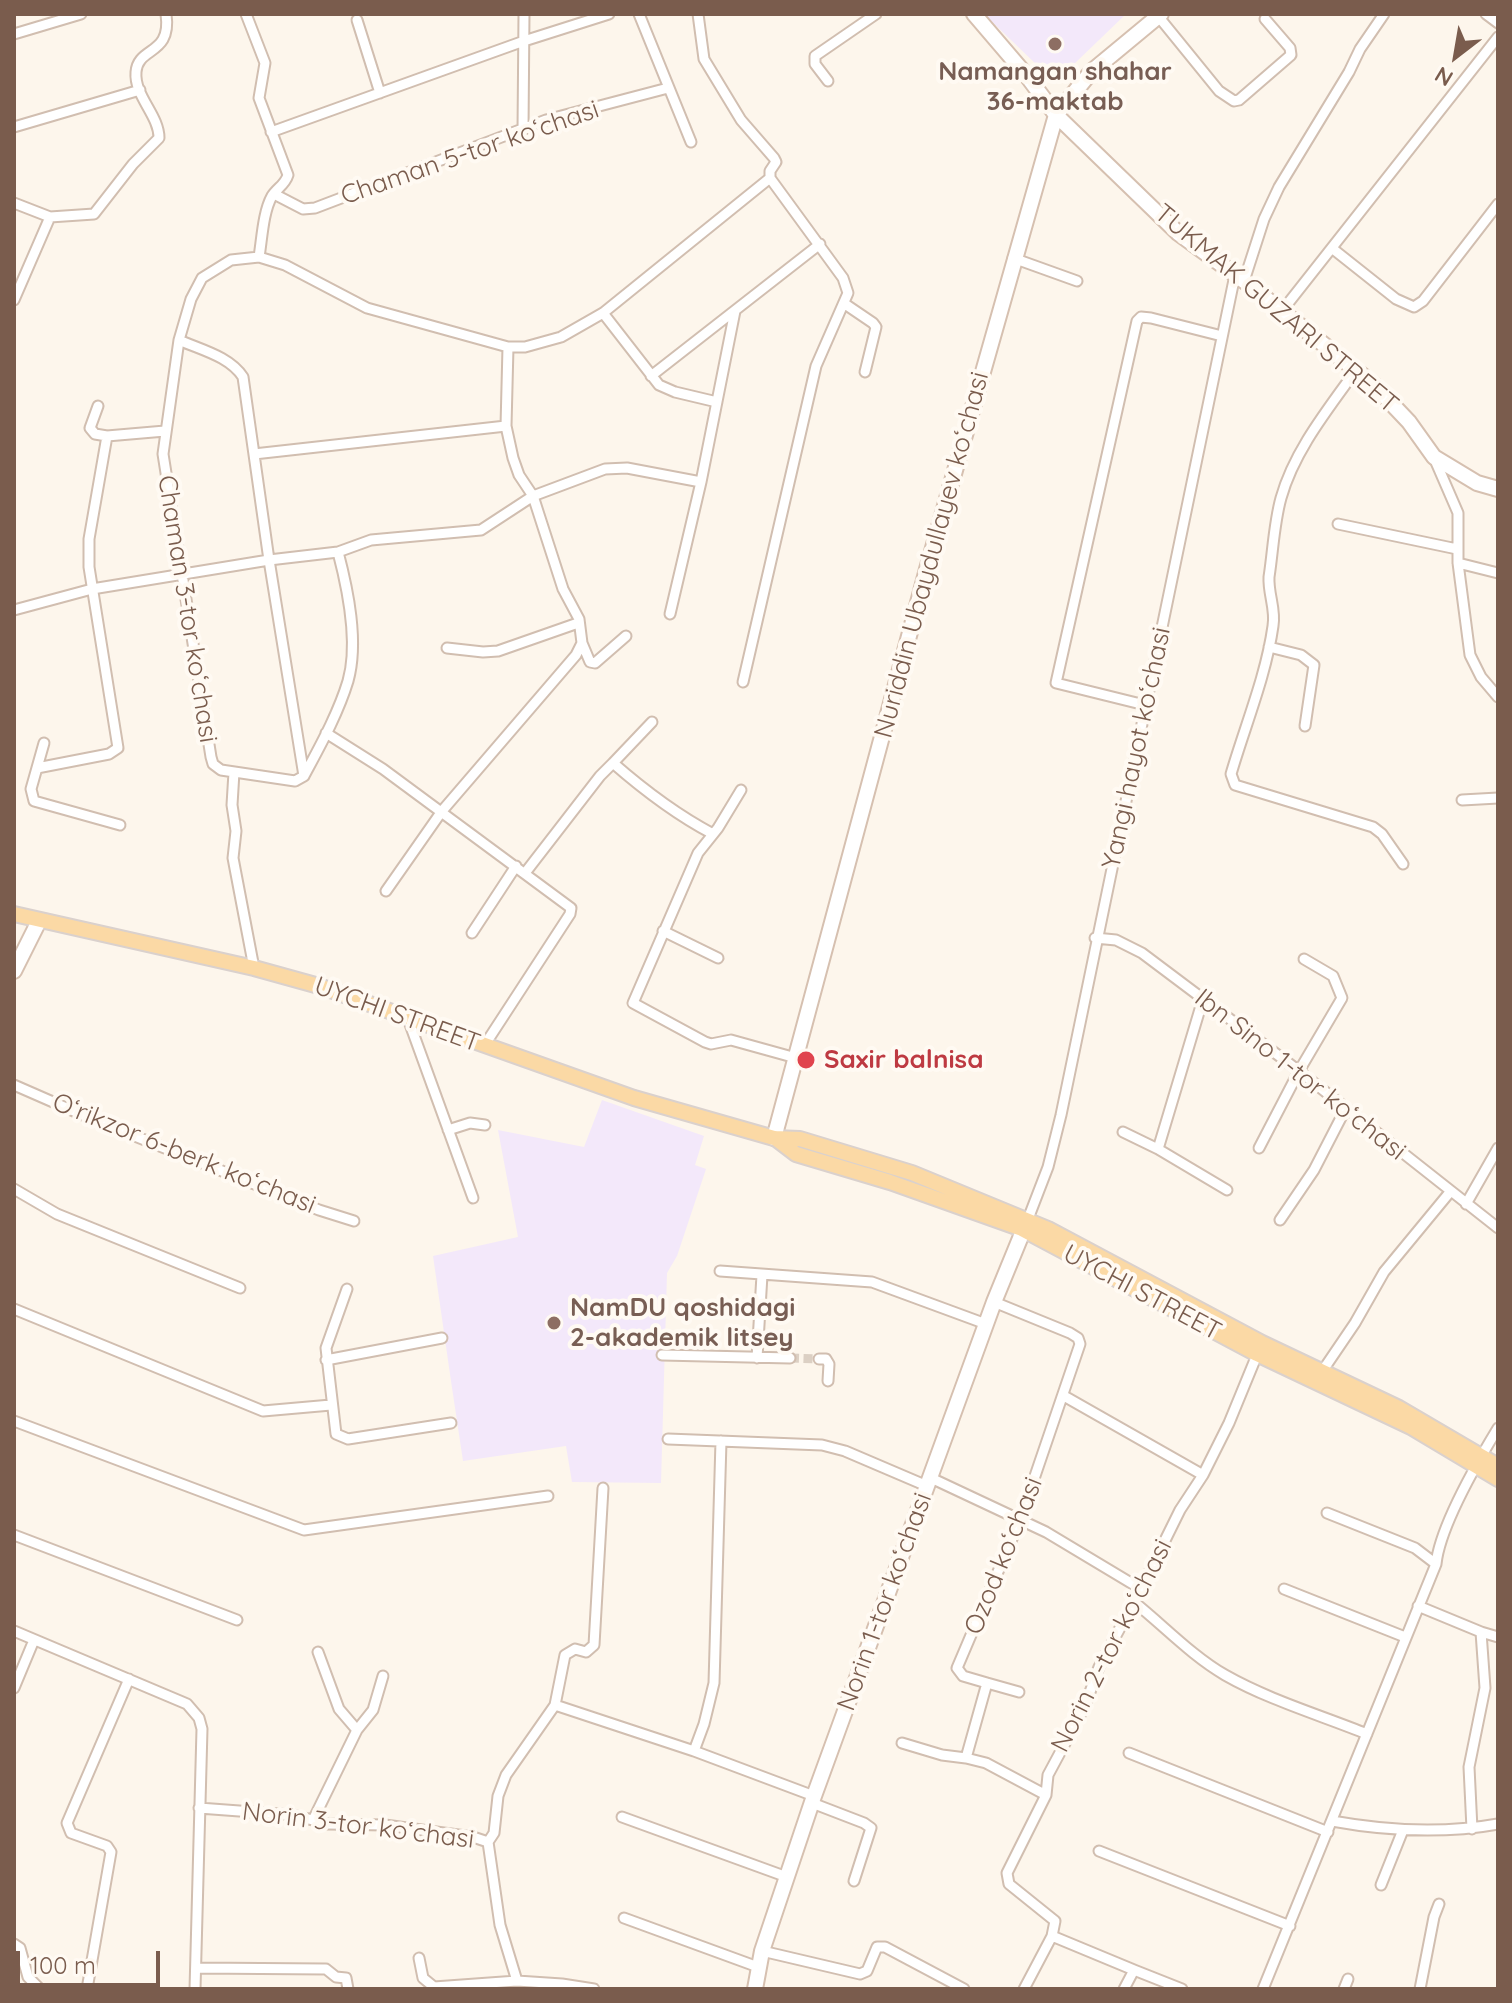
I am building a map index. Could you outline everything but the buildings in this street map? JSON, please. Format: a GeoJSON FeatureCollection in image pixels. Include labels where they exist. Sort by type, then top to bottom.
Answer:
{"type":"FeatureCollection","features":[{"type":"Feature","properties":{"kind":"main road","name":"UYCHI STREET"},"geometry":{"type":"LineString","coordinates":[[14,914],[254,968],[319,986],[634,1098],[774,1138],[800,1139],[898,1169],[1025,1224],[1318,1377],[1399,1408],[1479,1461],[1498,1479]]}},
{"type":"Feature","properties":{"kind":"main road","name":"UYCHI STREET"},"geometry":{"type":"LineString","coordinates":[[1479,1461],[1498,1466]]}},
{"type":"Feature","properties":{"kind":"street"},"geometry":{"type":"LineString","coordinates":[[14,34],[81,14]]}},
{"type":"Feature","properties":{"kind":"street"},"geometry":{"type":"LineString","coordinates":[[14,203],[50,217],[94,214],[133,164],[156,143],[159,133],[136,79],[137,67],[163,41],[167,28],[166,14]]}},
{"type":"Feature","properties":{"kind":"street"},"geometry":{"type":"LineString","coordinates":[[246,14],[265,63],[258,94],[288,175],[270,203],[259,257],[285,265],[367,308],[508,347],[525,347],[561,337],[603,313],[770,178]]}},
{"type":"Feature","properties":{"kind":"street"},"geometry":{"type":"LineString","coordinates":[[369,14],[356,17],[380,93]]}},
{"type":"Feature","properties":{"kind":"street"},"geometry":{"type":"LineString","coordinates":[[523,130],[524,14]]}},
{"type":"Feature","properties":{"kind":"street"},"geometry":{"type":"LineString","coordinates":[[271,132],[524,41],[609,14]]}},
{"type":"Feature","properties":{"kind":"street"},"geometry":{"type":"LineString","coordinates":[[639,14],[691,142]]}},
{"type":"Feature","properties":{"kind":"street"},"geometry":{"type":"LineString","coordinates":[[698,14],[700,48],[704,59],[741,120],[774,158],[776,162],[770,171],[770,178],[847,286],[845,304],[816,366],[743,682]]}},
{"type":"Feature","properties":{"kind":"street"},"geometry":{"type":"LineString","coordinates":[[828,81],[815,64],[815,56],[876,14]]}},
{"type":"Feature","properties":{"kind":"street","name":"TUKMAK GUZARI STREET"},"geometry":{"type":"LineString","coordinates":[[974,14],[1056,115],[1178,233],[1356,370],[1401,412],[1434,457],[1458,513],[1458,563],[1470,655],[1481,677],[1498,697]]}},
{"type":"Feature","properties":{"kind":"street","name":"Yangi hayot koʻchasi"},"geometry":{"type":"LineString","coordinates":[[1025,1224],[1052,1154],[1222,336],[1240,278],[1279,187],[1384,14]]}},
{"type":"Feature","properties":{"kind":"street"},"geometry":{"type":"LineString","coordinates":[[1486,14],[1498,23]]}},
{"type":"Feature","properties":{"kind":"street"},"geometry":{"type":"LineString","coordinates":[[1160,15],[1219,91],[1234,101],[1291,55],[1290,48],[1265,19]]}},
{"type":"Feature","properties":{"kind":"street","name":"Nuriddin Ubaydullayev koʻchasi"},"geometry":{"type":"LineString","coordinates":[[774,1138],[1013,258],[1056,115],[1091,72],[1160,15]]}},
{"type":"Feature","properties":{"kind":"street"},"geometry":{"type":"LineString","coordinates":[[1282,311],[1498,37]]}},
{"type":"Feature","properties":{"kind":"street","name":"Chaman 5-tor koʻchasi"},"geometry":{"type":"LineString","coordinates":[[274,194],[303,209],[315,208],[546,120],[668,88]]}},
{"type":"Feature","properties":{"kind":"street"},"geometry":{"type":"LineString","coordinates":[[14,127],[140,90]]}},
{"type":"Feature","properties":{"kind":"street"},"geometry":{"type":"LineString","coordinates":[[1333,249],[1396,299],[1414,307],[1423,301],[1498,204]]}},
{"type":"Feature","properties":{"kind":"street"},"geometry":{"type":"LineString","coordinates":[[14,300],[50,217]]}},
{"type":"Feature","properties":{"kind":"street"},"geometry":{"type":"LineString","coordinates":[[651,376],[820,244]]}},
{"type":"Feature","properties":{"kind":"street","name":"Chaman 3-tor koʻchasi"},"geometry":{"type":"LineString","coordinates":[[234,772],[217,768],[211,757],[163,454],[179,340],[191,299],[202,278],[231,260],[259,257]]}},
{"type":"Feature","properties":{"kind":"street"},"geometry":{"type":"LineString","coordinates":[[1013,258],[1077,281]]}},
{"type":"Feature","properties":{"kind":"street"},"geometry":{"type":"LineString","coordinates":[[845,304],[876,327],[865,372]]}},
{"type":"Feature","properties":{"kind":"street"},"geometry":{"type":"LineString","coordinates":[[670,614],[701,482],[735,311]]}},
{"type":"Feature","properties":{"kind":"street"},"geometry":{"type":"LineString","coordinates":[[603,313],[651,376],[665,389],[717,402]]}},
{"type":"Feature","properties":{"kind":"street"},"geometry":{"type":"LineString","coordinates":[[1145,705],[1056,683],[1137,321],[1141,317],[1151,318],[1222,336]]}},
{"type":"Feature","properties":{"kind":"street"},"geometry":{"type":"LineString","coordinates":[[179,340],[237,367],[243,377],[304,776]]}},
{"type":"Feature","properties":{"kind":"street"},"geometry":{"type":"LineString","coordinates":[[508,347],[506,426],[519,475],[533,496],[563,589],[577,614],[582,643],[590,662],[595,663],[626,636]]}},
{"type":"Feature","properties":{"kind":"street"},"geometry":{"type":"LineString","coordinates":[[1356,370],[1307,442],[1281,496],[1269,577],[1274,612],[1269,647],[1231,774],[1235,785],[1373,827],[1382,834],[1403,864]]}},
{"type":"Feature","properties":{"kind":"street"},"geometry":{"type":"LineString","coordinates":[[98,406],[90,428],[95,434],[107,436],[165,431]]}},
{"type":"Feature","properties":{"kind":"street"},"geometry":{"type":"LineString","coordinates":[[254,454],[506,426]]}},
{"type":"Feature","properties":{"kind":"street"},"geometry":{"type":"LineString","coordinates":[[37,768],[109,754],[118,748],[92,589],[89,539],[107,436]]}},
{"type":"Feature","properties":{"kind":"street"},"geometry":{"type":"LineString","coordinates":[[1434,457],[1477,483],[1498,489]]}},
{"type":"Feature","properties":{"kind":"street"},"geometry":{"type":"LineString","coordinates":[[14,610],[92,589],[338,552],[381,539],[481,530],[533,496],[605,469],[616,467],[701,482]]}},
{"type":"Feature","properties":{"kind":"street"},"geometry":{"type":"LineString","coordinates":[[1338,524],[1457,549]]}},
{"type":"Feature","properties":{"kind":"street"},"geometry":{"type":"LineString","coordinates":[[254,968],[233,858],[236,831],[232,805],[234,772],[289,780],[304,776],[326,733],[351,667],[348,593],[338,552]]}},
{"type":"Feature","properties":{"kind":"street"},"geometry":{"type":"LineString","coordinates":[[1458,563],[1498,573]]}},
{"type":"Feature","properties":{"kind":"street"},"geometry":{"type":"LineString","coordinates":[[447,648],[498,651],[578,623]]}},
{"type":"Feature","properties":{"kind":"street"},"geometry":{"type":"LineString","coordinates":[[386,891],[442,811],[576,655],[582,643]]}},
{"type":"Feature","properties":{"kind":"street"},"geometry":{"type":"LineString","coordinates":[[1269,647],[1301,655],[1314,665],[1305,726]]}},
{"type":"Feature","properties":{"kind":"street"},"geometry":{"type":"LineString","coordinates":[[525,873],[600,776],[652,722]]}},
{"type":"Feature","properties":{"kind":"street"},"geometry":{"type":"LineString","coordinates":[[326,733],[383,769],[569,905],[571,911],[484,1046]]}},
{"type":"Feature","properties":{"kind":"street"},"geometry":{"type":"LineString","coordinates":[[44,743],[31,789],[34,801],[120,825]]}},
{"type":"Feature","properties":{"kind":"street"},"geometry":{"type":"LineString","coordinates":[[613,763],[680,817],[713,834]]}},
{"type":"Feature","properties":{"kind":"street"},"geometry":{"type":"LineString","coordinates":[[741,790],[698,853],[633,999],[635,1006],[680,1026],[705,1042],[738,1041],[796,1058]]}},
{"type":"Feature","properties":{"kind":"street"},"geometry":{"type":"LineString","coordinates":[[1462,800],[1498,798]]}},
{"type":"Feature","properties":{"kind":"street"},"geometry":{"type":"LineString","coordinates":[[472,933],[516,866]]}},
{"type":"Feature","properties":{"kind":"street"},"geometry":{"type":"LineString","coordinates":[[14,971],[39,921]]}},
{"type":"Feature","properties":{"kind":"street"},"geometry":{"type":"LineString","coordinates":[[663,931],[718,958]]}},
{"type":"Feature","properties":{"kind":"street","name":"Ibn Sino 1-tor koʻchasi"},"geometry":{"type":"LineString","coordinates":[[1095,938],[1116,940],[1134,948],[1299,1071],[1498,1228]]}},
{"type":"Feature","properties":{"kind":"street"},"geometry":{"type":"LineString","coordinates":[[1259,1148],[1342,998],[1333,976],[1304,959]]}},
{"type":"Feature","properties":{"kind":"street"},"geometry":{"type":"LineString","coordinates":[[1158,1149],[1203,999]]}},
{"type":"Feature","properties":{"kind":"street"},"geometry":{"type":"LineString","coordinates":[[407,1016],[473,1198]]}},
{"type":"Feature","properties":{"kind":"street","name":"Oʻrikzor 6-berk koʻchasi"},"geometry":{"type":"LineString","coordinates":[[14,1085],[319,1210],[354,1221]]}},
{"type":"Feature","properties":{"kind":"street"},"geometry":{"type":"LineString","coordinates":[[1280,1220],[1314,1170],[1346,1108]]}},
{"type":"Feature","properties":{"kind":"street"},"geometry":{"type":"LineString","coordinates":[[448,1130],[470,1123],[485,1125]]}},
{"type":"Feature","properties":{"kind":"street"},"geometry":{"type":"LineString","coordinates":[[1123,1132],[1227,1190]]}},
{"type":"Feature","properties":{"kind":"street"},"geometry":{"type":"LineString","coordinates":[[1466,1204],[1498,1148]]}},
{"type":"Feature","properties":{"kind":"street"},"geometry":{"type":"LineString","coordinates":[[14,1189],[57,1214],[240,1288]]}},
{"type":"Feature","properties":{"kind":"street"},"geometry":{"type":"LineString","coordinates":[[1318,1377],[1355,1323],[1384,1272],[1450,1192]]}},
{"type":"Feature","properties":{"kind":"street","name":"Norin 1-tor koʻchasi"},"geometry":{"type":"LineString","coordinates":[[755,1989],[762,1951],[813,1800],[1025,1224]]}},
{"type":"Feature","properties":{"kind":"street"},"geometry":{"type":"LineString","coordinates":[[720,1271],[872,1282],[986,1324]]}},
{"type":"Feature","properties":{"kind":"street"},"geometry":{"type":"LineString","coordinates":[[757,1358],[762,1275]]}},
{"type":"Feature","properties":{"kind":"street"},"geometry":{"type":"LineString","coordinates":[[347,1289],[327,1343],[326,1360],[336,1434],[342,1439],[451,1423]]}},
{"type":"Feature","properties":{"kind":"street","name":"Ozod koʻchasi"},"geometry":{"type":"LineString","coordinates":[[987,1683],[963,1676],[957,1668],[1020,1520],[1080,1351],[1078,1338],[994,1302]]}},
{"type":"Feature","properties":{"kind":"street"},"geometry":{"type":"LineString","coordinates":[[14,1309],[255,1409],[272,1412],[331,1405]]}},
{"type":"Feature","properties":{"kind":"street"},"geometry":{"type":"LineString","coordinates":[[326,1360],[442,1338]]}},
{"type":"Feature","properties":{"kind":"street","name":"Norin 2-tor koʻchasi"},"geometry":{"type":"LineString","coordinates":[[1052,1936],[1056,1926],[1053,1917],[1014,1889],[1007,1879],[1007,1873],[1046,1795],[1048,1775],[1085,1706],[1099,1667],[1180,1510],[1203,1475],[1229,1423],[1259,1348]]}},
{"type":"Feature","properties":{"kind":"street"},"geometry":{"type":"LineString","coordinates":[[662,1355],[790,1358]]}},
{"type":"Feature","properties":{"kind":"street"},"geometry":{"type":"LineString","coordinates":[[819,1359],[826,1359],[829,1364],[828,1381]]}},
{"type":"Feature","properties":{"kind":"street"},"geometry":{"type":"LineString","coordinates":[[1064,1396],[1203,1475]]}},
{"type":"Feature","properties":{"kind":"street"},"geometry":{"type":"LineString","coordinates":[[14,1421],[304,1530],[548,1496]]}},
{"type":"Feature","properties":{"kind":"street"},"geometry":{"type":"LineString","coordinates":[[1263,1989],[1436,1564],[1440,1543],[1498,1428]]}},
{"type":"Feature","properties":{"kind":"street"},"geometry":{"type":"LineString","coordinates":[[668,1439],[809,1444],[834,1448],[929,1482],[1020,1520],[1046,1532],[1141,1589]]}},
{"type":"Feature","properties":{"kind":"street"},"geometry":{"type":"LineString","coordinates":[[694,1751],[714,1683],[721,1441]]}},
{"type":"Feature","properties":{"kind":"street"},"geometry":{"type":"LineString","coordinates":[[488,1842],[494,1833],[498,1796],[506,1775],[555,1705],[565,1655],[575,1649],[586,1652],[594,1645],[603,1488]]}},
{"type":"Feature","properties":{"kind":"street"},"geometry":{"type":"LineString","coordinates":[[1327,1513],[1415,1548],[1436,1564]]}},
{"type":"Feature","properties":{"kind":"street"},"geometry":{"type":"LineString","coordinates":[[14,1535],[237,1620]]}},
{"type":"Feature","properties":{"kind":"street"},"geometry":{"type":"LineString","coordinates":[[1284,1589],[1405,1637]]}},
{"type":"Feature","properties":{"kind":"street"},"geometry":{"type":"LineString","coordinates":[[1134,1602],[1224,1674],[1367,1734]]}},
{"type":"Feature","properties":{"kind":"street"},"geometry":{"type":"LineString","coordinates":[[1418,1606],[1498,1637]]}},
{"type":"Feature","properties":{"kind":"street"},"geometry":{"type":"LineString","coordinates":[[14,1631],[187,1704],[199,1718],[202,1729],[195,1989]]}},
{"type":"Feature","properties":{"kind":"street"},"geometry":{"type":"LineString","coordinates":[[1472,1829],[1469,1767],[1485,1688],[1481,1632]]}},
{"type":"Feature","properties":{"kind":"street"},"geometry":{"type":"LineString","coordinates":[[14,1688],[34,1640]]}},
{"type":"Feature","properties":{"kind":"street"},"geometry":{"type":"LineString","coordinates":[[318,1652],[339,1709],[357,1730]]}},
{"type":"Feature","properties":{"kind":"street"},"geometry":{"type":"LineString","coordinates":[[314,1818],[357,1730],[373,1710],[383,1676]]}},
{"type":"Feature","properties":{"kind":"street"},"geometry":{"type":"LineString","coordinates":[[87,1989],[111,1852],[107,1846],[71,1833],[67,1823],[129,1679]]}},
{"type":"Feature","properties":{"kind":"street"},"geometry":{"type":"LineString","coordinates":[[966,1758],[987,1683],[1019,1692]]}},
{"type":"Feature","properties":{"kind":"street"},"geometry":{"type":"LineString","coordinates":[[555,1705],[694,1751],[864,1823],[871,1828],[854,1881]]}},
{"type":"Feature","properties":{"kind":"street"},"geometry":{"type":"LineString","coordinates":[[902,1743],[942,1755],[986,1763],[1046,1795]]}},
{"type":"Feature","properties":{"kind":"street"},"geometry":{"type":"LineString","coordinates":[[1129,1753],[1328,1832]]}},
{"type":"Feature","properties":{"kind":"street","name":"Norin 3-tor koʻchasi"},"geometry":{"type":"LineString","coordinates":[[199,1808],[314,1818],[328,1824],[385,1825],[488,1842],[500,1925],[517,1981]]}},
{"type":"Feature","properties":{"kind":"street"},"geometry":{"type":"LineString","coordinates":[[622,1817],[787,1877]]}},
{"type":"Feature","properties":{"kind":"street"},"geometry":{"type":"LineString","coordinates":[[1332,1821],[1403,1830],[1472,1829],[1498,1824]]}},
{"type":"Feature","properties":{"kind":"street"},"geometry":{"type":"LineString","coordinates":[[1381,1885],[1403,1830]]}},
{"type":"Feature","properties":{"kind":"street"},"geometry":{"type":"LineString","coordinates":[[1099,1851],[1290,1926]]}},
{"type":"Feature","properties":{"kind":"street"},"geometry":{"type":"LineString","coordinates":[[1420,1989],[1439,1904]]}},
{"type":"Feature","properties":{"kind":"street"},"geometry":{"type":"LineString","coordinates":[[624,1918],[758,1967]]}},
{"type":"Feature","properties":{"kind":"street"},"geometry":{"type":"LineString","coordinates":[[1024,1989],[1052,1936],[1182,1989]]}},
{"type":"Feature","properties":{"kind":"street"},"geometry":{"type":"LineString","coordinates":[[14,1944],[20,1948],[28,1977],[40,1989]]}},
{"type":"Feature","properties":{"kind":"street"},"geometry":{"type":"LineString","coordinates":[[762,1951],[860,1974],[867,1971],[874,1950],[885,1947],[964,1989]]}},
{"type":"Feature","properties":{"kind":"street"},"geometry":{"type":"LineString","coordinates":[[419,1958],[423,1978],[434,1987],[517,1981],[594,1989]]}},
{"type":"Feature","properties":{"kind":"street"},"geometry":{"type":"LineString","coordinates":[[196,1968],[326,1969],[336,1977],[346,1978],[348,1989]]}},
{"type":"Feature","properties":{"kind":"street"},"geometry":{"type":"LineString","coordinates":[[1124,1989],[1134,1970]]}},
{"type":"Feature","properties":{"kind":"shaded area","name":"Namangan shahar 36-maktab"},"geometry":{"type":"Polygon","coordinates":[[[984,14],[1126,14],[1072,66],[1039,67],[984,14]]]}},
{"type":"Feature","properties":{"kind":"shaded area","name":"NamDU qoshidagi 2-akademik litsey"},"geometry":{"type":"Polygon","coordinates":[[[602,1100],[704,1136],[695,1165],[706,1169],[677,1256],[667,1273],[661,1483],[572,1482],[566,1446],[463,1461],[433,1256],[518,1237],[498,1130],[584,1147],[602,1100]]]}},
{"type":"Feature","properties":{"kind":"tunnel"},"geometry":{"type":"LineString","coordinates":[[790,1358],[819,1359]]}},
{"type":"Feature","properties":{"kind":"place","name":"Namangan shahar 36-maktab"},"geometry":{"type":"Point","coordinates":[1055,44]}},
{"type":"Feature","properties":{"kind":"place","name":"Saxir balnisa"},"geometry":{"type":"Point","coordinates":[806,1060]}},
{"type":"Feature","properties":{"kind":"place","name":"NamDU qoshidagi 2-akademik litsey"},"geometry":{"type":"Point","coordinates":[554,1323]}}]}
